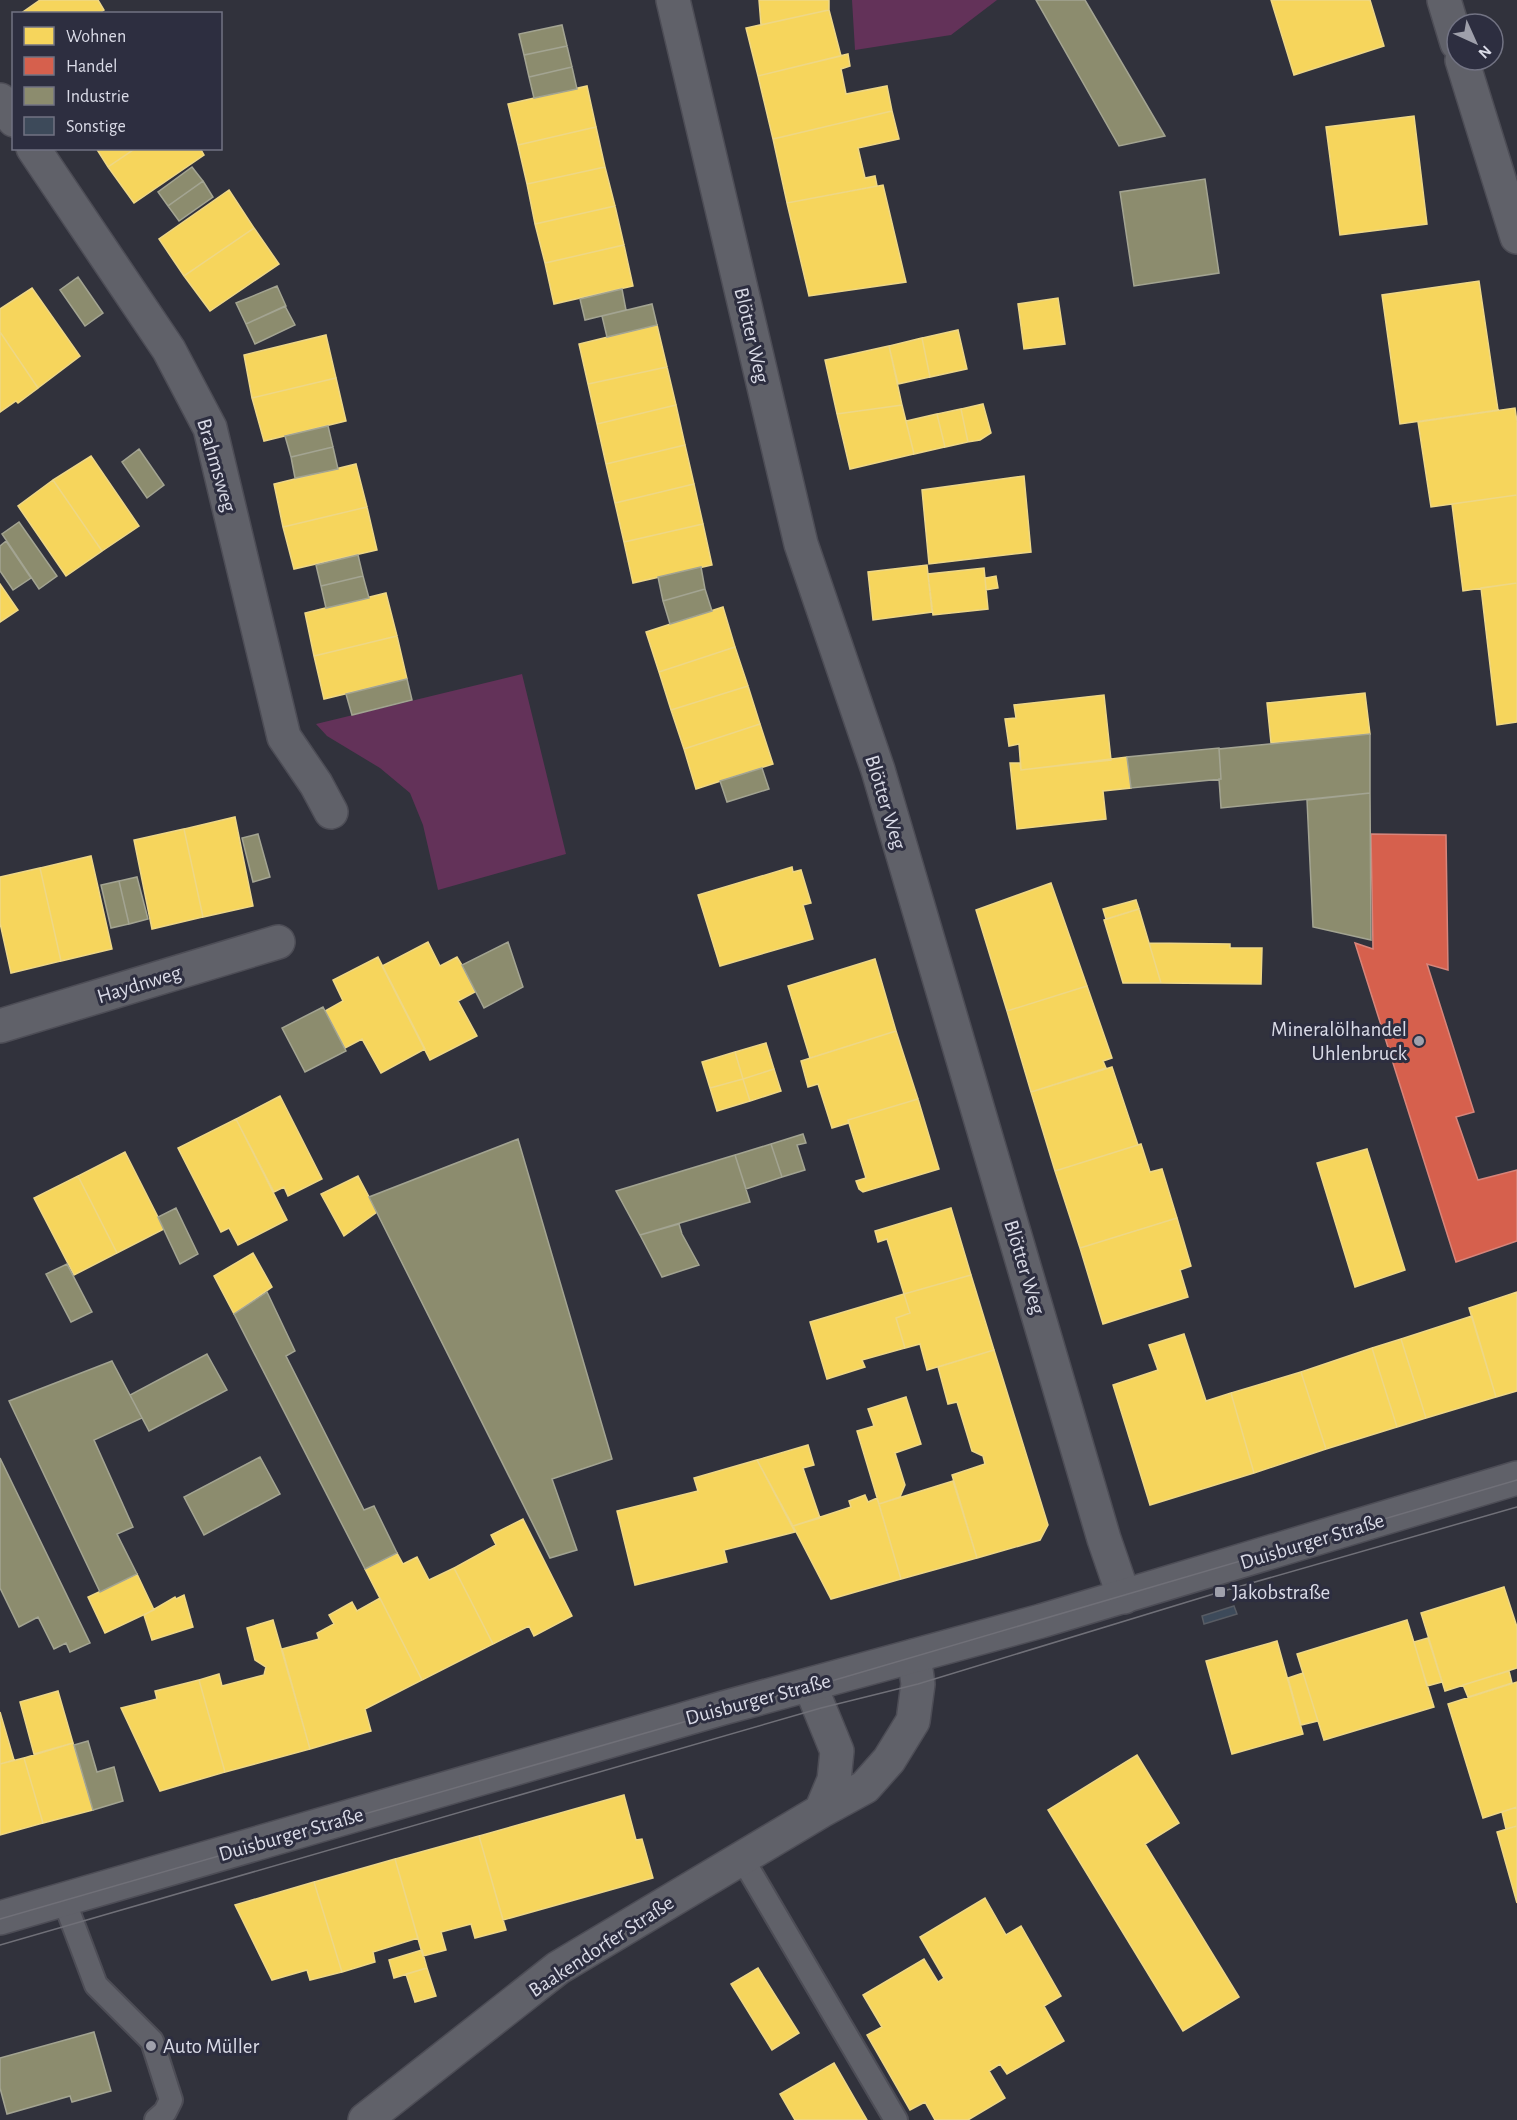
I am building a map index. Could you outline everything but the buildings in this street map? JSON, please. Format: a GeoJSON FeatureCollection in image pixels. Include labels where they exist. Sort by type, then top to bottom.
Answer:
{"type":"FeatureCollection","features":[{"type":"Feature","properties":{"kind":"street","name":"Blötter Weg"},"geometry":{"type":"LineString","coordinates":[[673,0],[801,544],[878,770],[1104,1539],[1124,1597]]}},
{"type":"Feature","properties":{"kind":"street"},"geometry":{"type":"LineString","coordinates":[[1466,72],[1517,237]]}},
{"type":"Feature","properties":{"kind":"street"},"geometry":{"type":"LineString","coordinates":[[0,100],[12,117]]}},
{"type":"Feature","properties":{"kind":"street","name":"Brahmsweg"},"geometry":{"type":"LineString","coordinates":[[34,150],[169,350],[210,428],[284,737],[316,784],[331,812]]}},
{"type":"Feature","properties":{"kind":"street","name":"Haydnweg"},"geometry":{"type":"LineString","coordinates":[[0,1026],[278,942]]}},
{"type":"Feature","properties":{"kind":"street","name":"Duisburger Straße"},"geometry":{"type":"LineString","coordinates":[[0,1918],[1124,1597],[1517,1480]]}},
{"type":"Feature","properties":{"kind":"street","name":"Baakendorfer Straße"},"geometry":{"type":"LineString","coordinates":[[365,2120],[558,1968],[865,1787],[889,1760],[913,1721],[918,1684],[914,1656]]}},
{"type":"Feature","properties":{"kind":"street"},"geometry":{"type":"LineString","coordinates":[[810,1685],[837,1751],[834,1780],[821,1811]]}},
{"type":"Feature","properties":{"kind":"lane"},"geometry":{"type":"LineString","coordinates":[[742,1858],[896,2120]]}},
{"type":"Feature","properties":{"kind":"lane"},"geometry":{"type":"LineString","coordinates":[[64,1900],[96,1985],[152,2041],[171,2100],[165,2112],[156,2120]]}},
{"type":"Feature","properties":{"kind":"shaded area"},"geometry":{"type":"Polygon","coordinates":[[[852,0],[997,0],[951,35],[855,50],[852,0]]]}},
{"type":"Feature","properties":{"kind":"shaded area"},"geometry":{"type":"Polygon","coordinates":[[[522,674],[566,854],[438,890],[423,825],[410,793],[380,768],[327,736],[316,724],[522,674]]]}},
{"type":"Feature","properties":{"kind":"tram line"},"geometry":{"type":"LineString","coordinates":[[0,1919],[811,1687],[1517,1480]]}},
{"type":"Feature","properties":{"kind":"tram line"},"geometry":{"type":"LineString","coordinates":[[0,1945],[821,1708],[918,1684],[1220,1592],[1517,1507]]}},
{"type":"Feature","properties":{"kind":"place","name":"Mineralölhandel Uhlenbruck"},"geometry":{"type":"Point","coordinates":[1419,1041]}},
{"type":"Feature","properties":{"kind":"place","name":"Jakobstraße"},"geometry":{"type":"Point","coordinates":[1220,1592]}},
{"type":"Feature","properties":{"kind":"place","name":"Auto Müller"},"geometry":{"type":"Point","coordinates":[151,2046]}}]}
